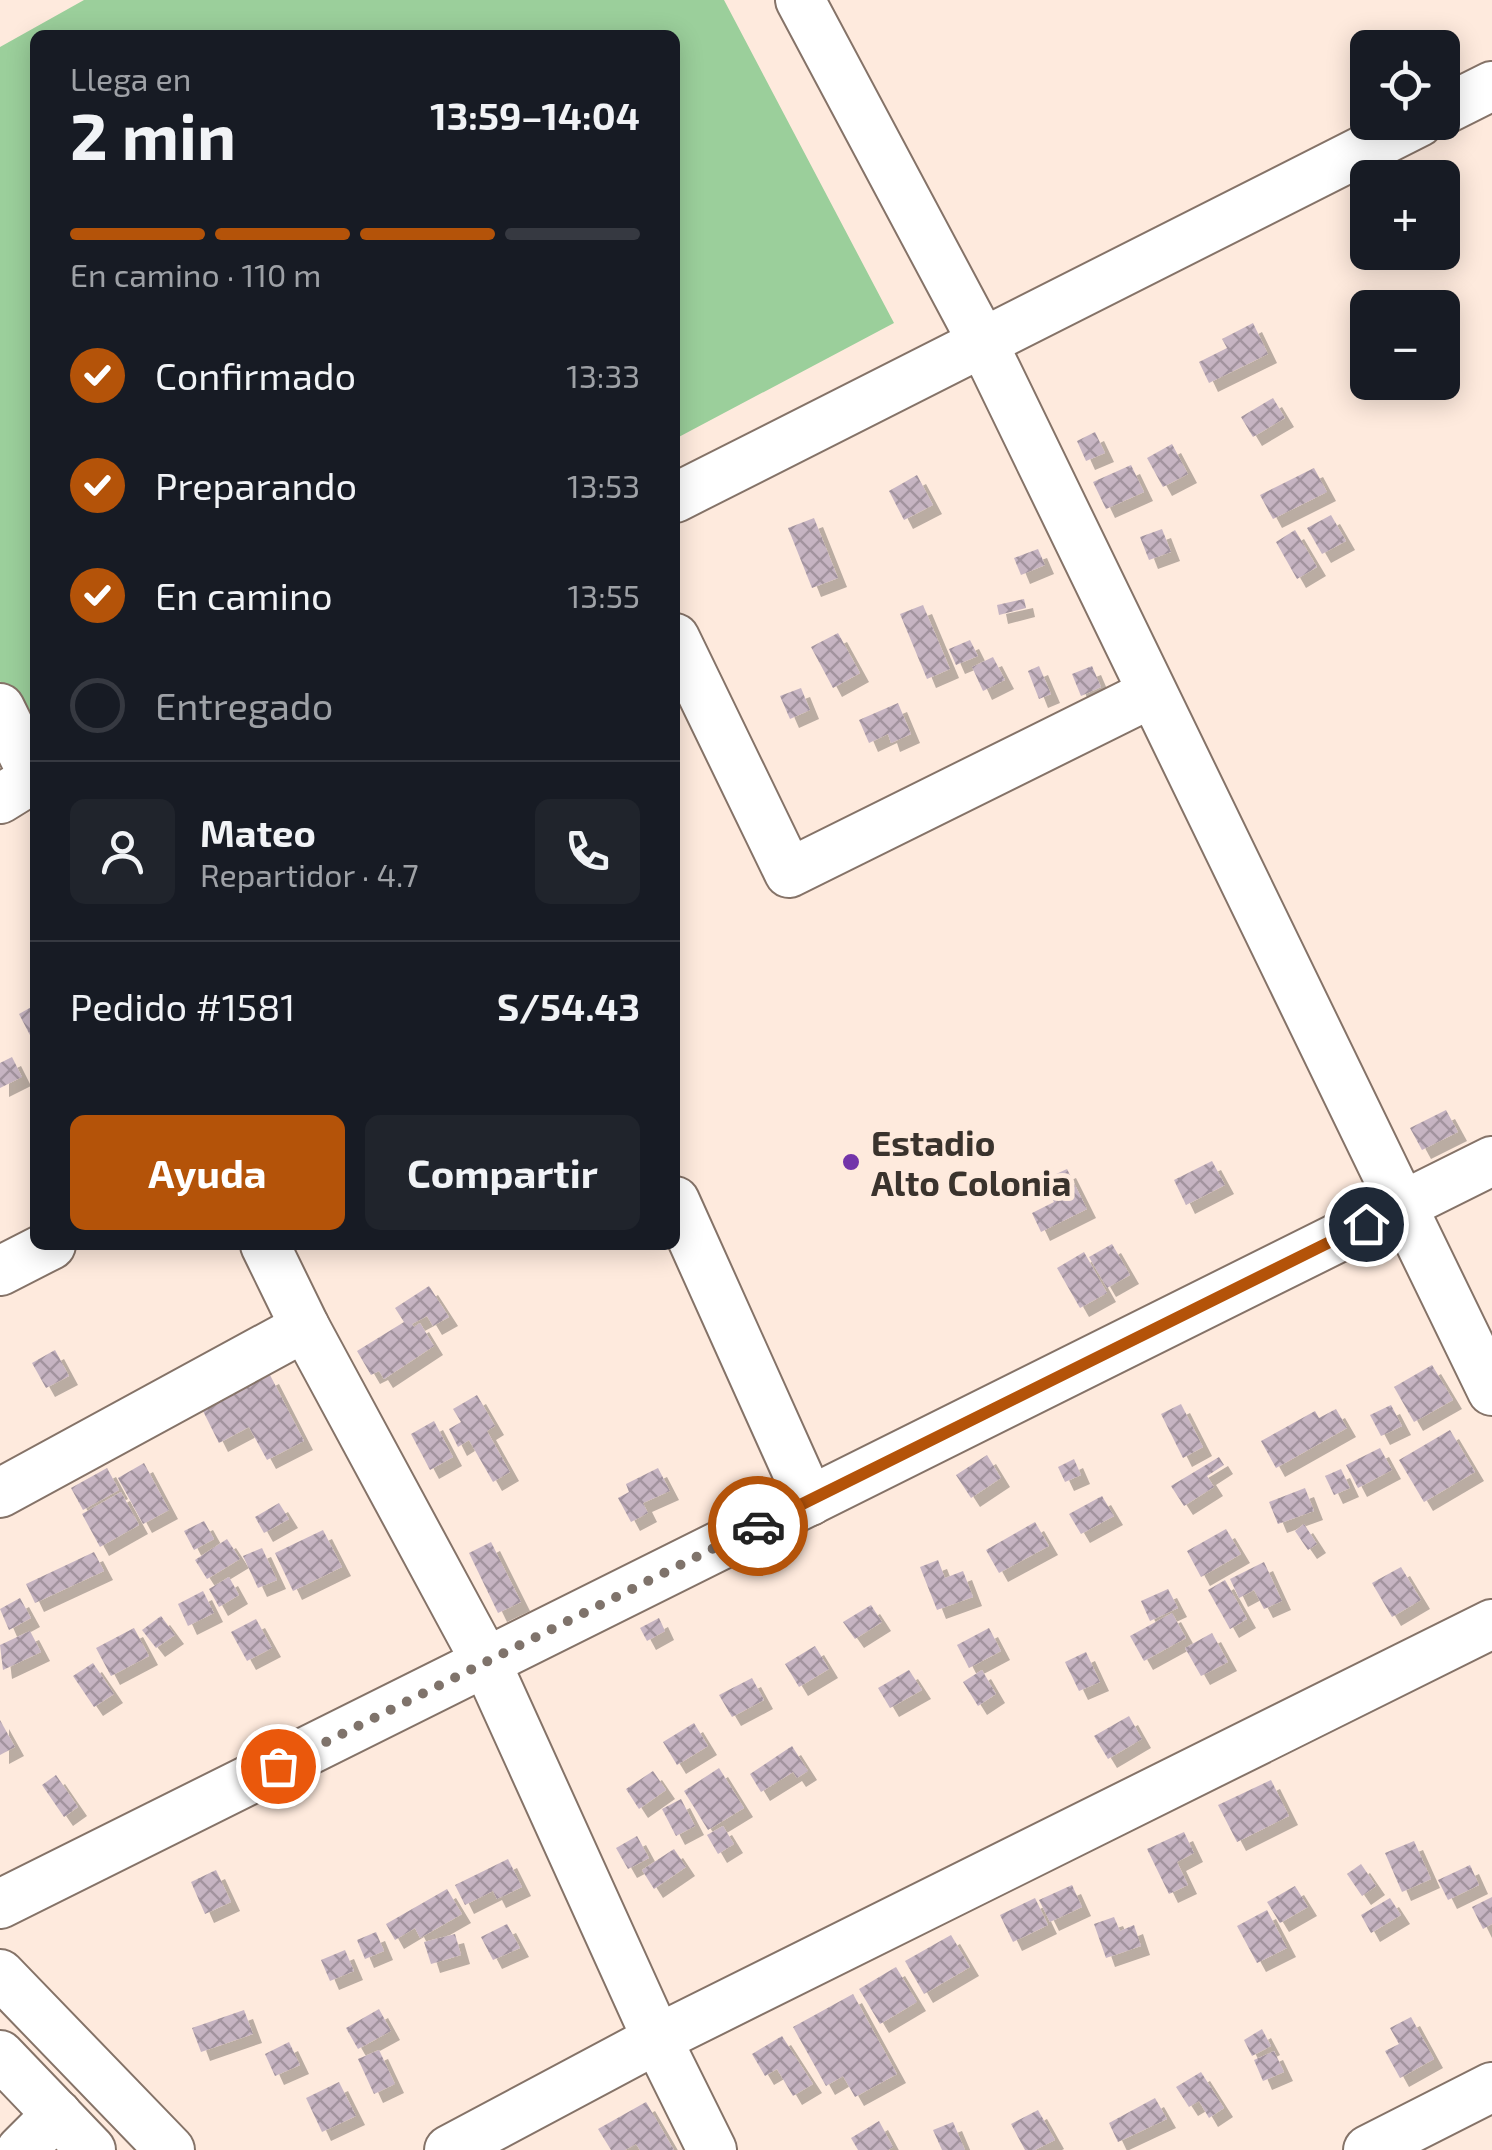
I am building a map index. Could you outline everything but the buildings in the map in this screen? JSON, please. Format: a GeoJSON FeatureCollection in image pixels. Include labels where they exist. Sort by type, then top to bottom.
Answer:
{"type":"FeatureCollection","features":[{"type":"Feature","properties":{"kind":"street"},"geometry":{"type":"LineString","coordinates":[[800,0],[983,343],[1492,1391]]}},
{"type":"Feature","properties":{"kind":"street"},"geometry":{"type":"LineString","coordinates":[[1460,102],[1492,86]]}},
{"type":"Feature","properties":{"kind":"street"},"geometry":{"type":"LineString","coordinates":[[680,495],[1383,140]]}},
{"type":"Feature","properties":{"kind":"street"},"geometry":{"type":"LineString","coordinates":[[680,648],[789,873],[1152,692]]}},
{"type":"Feature","properties":{"kind":"street"},"geometry":{"type":"LineString","coordinates":[[0,708],[30,768]]}},
{"type":"Feature","properties":{"kind":"street"},"geometry":{"type":"LineString","coordinates":[[0,799],[30,781]]}},
{"type":"Feature","properties":{"kind":"street"},"geometry":{"type":"LineString","coordinates":[[0,1904],[1492,1161]]}},
{"type":"Feature","properties":{"kind":"street"},"geometry":{"type":"LineString","coordinates":[[680,1213],[810,1500]]}},
{"type":"Feature","properties":{"kind":"street"},"geometry":{"type":"LineString","coordinates":[[0,1271],[41,1250]]}},
{"type":"Feature","properties":{"kind":"street"},"geometry":{"type":"LineString","coordinates":[[268,1250],[486,1662],[657,2039],[712,2150]]}},
{"type":"Feature","properties":{"kind":"street"},"geometry":{"type":"LineString","coordinates":[[0,1493],[306,1327]]}},
{"type":"Feature","properties":{"kind":"street"},"geometry":{"type":"LineString","coordinates":[[449,2150],[657,2039],[1492,1624]]}},
{"type":"Feature","properties":{"kind":"street"},"geometry":{"type":"LineString","coordinates":[[0,1974],[170,2150]]}},
{"type":"Feature","properties":{"kind":"street"},"geometry":{"type":"LineString","coordinates":[[0,2055],[91,2150]]}},
{"type":"Feature","properties":{"kind":"street"},"geometry":{"type":"LineString","coordinates":[[1368,2150],[1492,2087]]}},
{"type":"Feature","properties":{"kind":"street"},"geometry":{"type":"LineString","coordinates":[[21,2150],[57,2114]]}},
{"type":"Feature","properties":{"kind":"green space"},"geometry":{"type":"Polygon","coordinates":[[[84,0],[724,0],[894,323],[680,436],[680,30],[30,30],[84,0]]]}},
{"type":"Feature","properties":{"kind":"green space"},"geometry":{"type":"Polygon","coordinates":[[[30,30],[30,767],[0,681],[0,47],[30,30]]]}},
{"type":"Feature","properties":{"kind":"way so far"},"geometry":{"type":"LineString","coordinates":[[278,1766],[758,1526]]}},
{"type":"Feature","properties":{"kind":"place","name":"Estadio Alto Colonia"},"geometry":{"type":"Point","coordinates":[851,1162]}},
{"type":"Feature","properties":{"kind":"route"},"geometry":{"type":"LineString","coordinates":[[758,1526],[1366,1224]]}}]}
